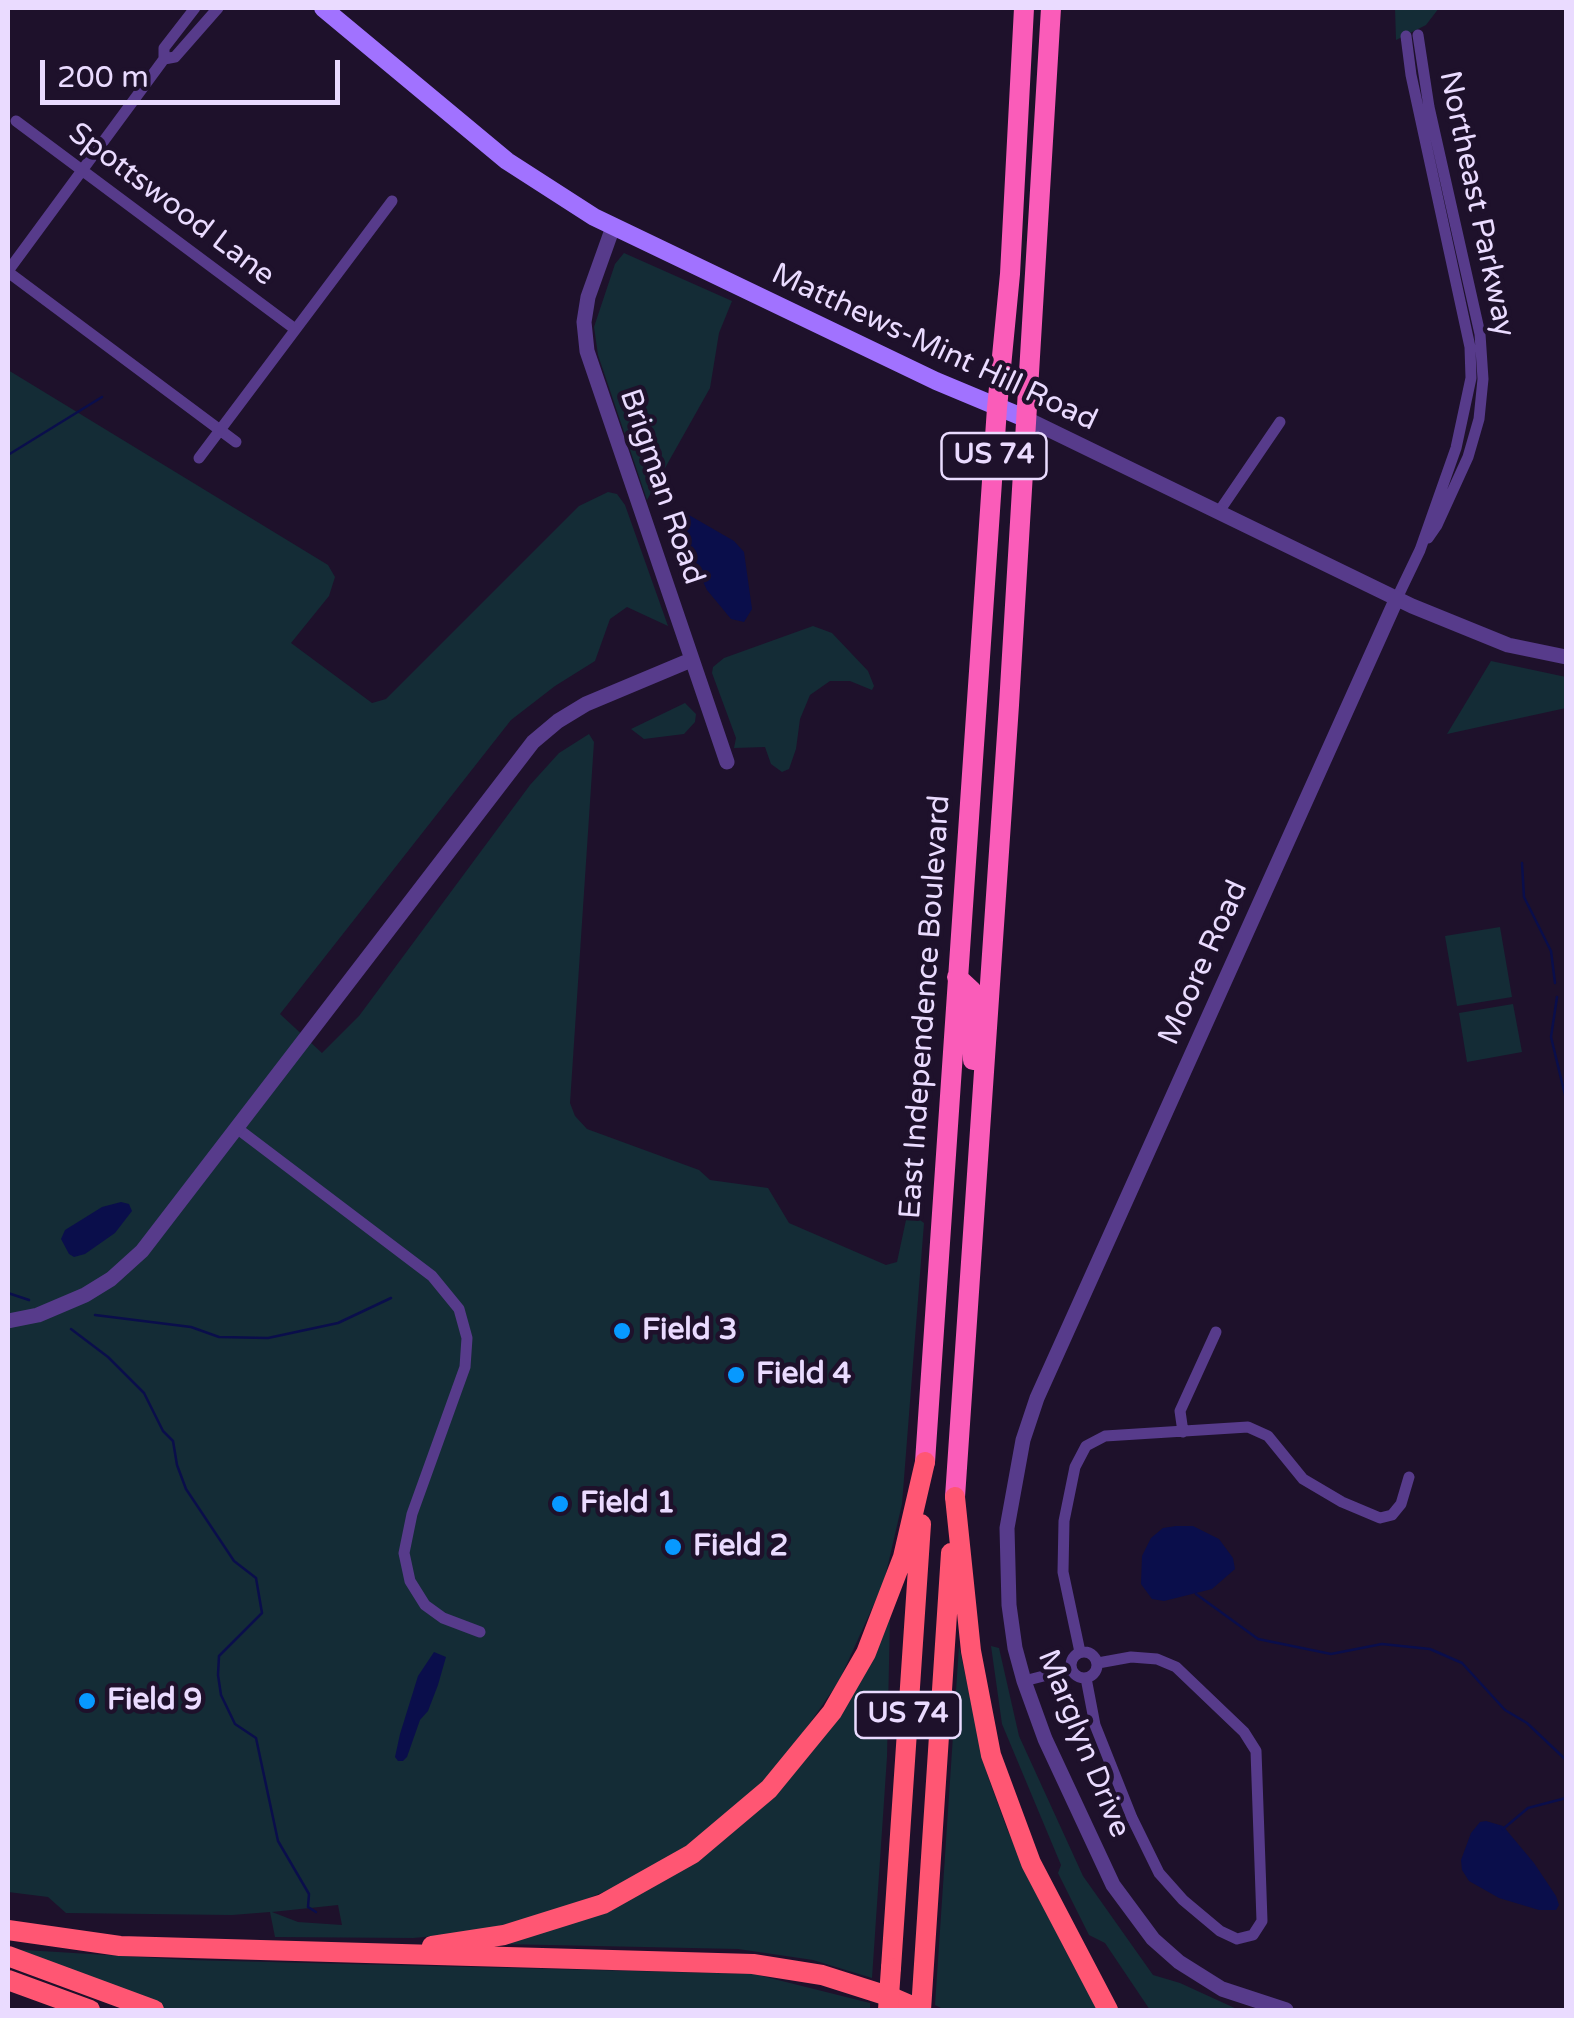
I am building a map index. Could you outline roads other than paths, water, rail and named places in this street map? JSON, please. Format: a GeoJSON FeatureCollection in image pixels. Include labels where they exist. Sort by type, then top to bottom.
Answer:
{"type":"FeatureCollection","features":[{"type":"Feature","properties":{"kind":"highway","name":"East Independence Boulevard"},"geometry":{"type":"LineString","coordinates":[[888,2010],[957,977],[1010,269],[1024,8]]}},
{"type":"Feature","properties":{"kind":"highway","name":"East Independence Boulevard"},"geometry":{"type":"LineString","coordinates":[[921,2010],[1051,8]]}},
{"type":"Feature","properties":{"kind":"highway"},"geometry":{"type":"LineString","coordinates":[[957,977],[970,986],[973,997],[972,1041],[980,1127]]}},
{"type":"Feature","properties":{"kind":"highway"},"geometry":{"type":"LineString","coordinates":[[362,1954],[504,1935],[570,1917],[663,1873],[745,1812],[812,1739],[866,1652],[898,1573],[925,1462]]}},
{"type":"Feature","properties":{"kind":"highway"},"geometry":{"type":"LineString","coordinates":[[955,1496],[970,1652],[991,1754],[1031,1863],[1108,2010]]}},
{"type":"Feature","properties":{"kind":"highway"},"geometry":{"type":"LineString","coordinates":[[8,1930],[120,1946],[753,1964],[822,1975],[891,1996],[921,2010]]}},
{"type":"Feature","properties":{"kind":"highway"},"geometry":{"type":"LineString","coordinates":[[8,1956],[154,2010]]}},
{"type":"Feature","properties":{"kind":"highway"},"geometry":{"type":"LineString","coordinates":[[8,1980],[90,2010]]}},
{"type":"Feature","properties":{"kind":"main road","name":"Matthews-Mint Hill Road"},"geometry":{"type":"LineString","coordinates":[[323,8],[507,161],[556,195],[614,228],[1026,419]]}},
{"type":"Feature","properties":{"kind":"street"},"geometry":{"type":"LineString","coordinates":[[195,8],[164,48],[164,59],[8,272],[236,442]]}},
{"type":"Feature","properties":{"kind":"street"},"geometry":{"type":"LineString","coordinates":[[164,59],[176,58],[218,8]]}},
{"type":"Feature","properties":{"kind":"street","name":"Northeast Parkway"},"geometry":{"type":"LineString","coordinates":[[1397,598],[1420,550],[1438,525],[1468,457],[1483,379],[1480,334],[1412,36]]}},
{"type":"Feature","properties":{"kind":"street","name":"Spottswood Lane"},"geometry":{"type":"LineString","coordinates":[[16,121],[295,329]]}},
{"type":"Feature","properties":{"kind":"street"},"geometry":{"type":"LineString","coordinates":[[199,458],[392,201]]}},
{"type":"Feature","properties":{"kind":"street","name":"Brigman Road"},"geometry":{"type":"LineString","coordinates":[[614,228],[588,297],[584,322],[587,352],[727,762]]}},
{"type":"Feature","properties":{"kind":"street","name":"Matthews-Mint Hill Road"},"geometry":{"type":"LineString","coordinates":[[1026,419],[1397,598],[1508,645],[1566,657]]}},
{"type":"Feature","properties":{"kind":"street"},"geometry":{"type":"LineString","coordinates":[[1218,513],[1280,422]]}},
{"type":"Feature","properties":{"kind":"street","name":"Moore Road"},"geometry":{"type":"LineString","coordinates":[[1059,1350],[1397,598]]}},
{"type":"Feature","properties":{"kind":"street"},"geometry":{"type":"LineString","coordinates":[[8,1321],[38,1315],[76,1300],[122,1270],[164,1225],[533,742],[586,704],[691,660]]}},
{"type":"Feature","properties":{"kind":"street"},"geometry":{"type":"LineString","coordinates":[[238,1129],[432,1276],[459,1309],[467,1338],[465,1367],[412,1514],[404,1553],[410,1581],[425,1605],[444,1618],[480,1632]]}},
{"type":"Feature","properties":{"kind":"street"},"geometry":{"type":"LineString","coordinates":[[1183,1432],[1180,1411],[1216,1332]]}},
{"type":"Feature","properties":{"kind":"street","name":"Marglyn Drive"},"geometry":{"type":"LineString","coordinates":[[1059,1350],[1023,1440],[1009,1507],[1009,1605],[1024,1681],[1045,1739],[1112,1886],[1153,1939],[1180,1962],[1222,1988],[1286,2010]]}},
{"type":"Feature","properties":{"kind":"street"},"geometry":{"type":"LineString","coordinates":[[1080,1652],[1064,1572],[1064,1521],[1075,1467],[1086,1446],[1104,1436],[1248,1427],[1268,1436],[1303,1479],[1380,1518],[1392,1515],[1400,1504],[1409,1477]]}},
{"type":"Feature","properties":{"kind":"street"},"geometry":{"type":"LineString","coordinates":[[1080,1652],[1092,1654],[1098,1663],[1095,1673],[1086,1678],[1076,1675],[1072,1658],[1080,1652]]}},
{"type":"Feature","properties":{"kind":"street"},"geometry":{"type":"LineString","coordinates":[[1086,1678],[1095,1725],[1160,1873],[1183,1900],[1220,1931],[1237,1939],[1252,1935],[1262,1921],[1256,1752],[1244,1732],[1176,1667],[1157,1659],[1131,1657],[1098,1663]]}},
{"type":"Feature","properties":{"kind":"street"},"geometry":{"type":"LineString","coordinates":[[1024,1681],[1072,1668]]}},
{"type":"Feature","properties":{"kind":"waterway"},"geometry":{"type":"LineString","coordinates":[[8,455],[102,397]]}},
{"type":"Feature","properties":{"kind":"waterway"},"geometry":{"type":"LineString","coordinates":[[1522,863],[1524,897],[1551,951],[1555,983]]}},
{"type":"Feature","properties":{"kind":"waterway"},"geometry":{"type":"LineString","coordinates":[[1557,997],[1551,1037],[1566,1099]]}},
{"type":"Feature","properties":{"kind":"waterway"},"geometry":{"type":"LineString","coordinates":[[8,1293],[29,1300]]}},
{"type":"Feature","properties":{"kind":"waterway"},"geometry":{"type":"LineString","coordinates":[[95,1315],[191,1327],[219,1337],[268,1338],[338,1323],[391,1298]]}},
{"type":"Feature","properties":{"kind":"waterway"},"geometry":{"type":"LineString","coordinates":[[71,1329],[108,1357],[144,1393],[163,1431],[173,1441],[186,1489],[234,1561],[256,1578],[262,1613],[219,1656],[221,1695],[235,1724],[256,1738],[278,1841],[309,1894],[308,1907],[316,1912]]}},
{"type":"Feature","properties":{"kind":"waterway"},"geometry":{"type":"LineString","coordinates":[[1196,1594],[1258,1639],[1331,1654],[1382,1644],[1430,1649],[1462,1663],[1505,1710],[1527,1723],[1566,1760]]}},
{"type":"Feature","properties":{"kind":"waterway"},"geometry":{"type":"LineString","coordinates":[[1503,1829],[1528,1808],[1566,1798]]}},
{"type":"Feature","properties":{"kind":"place","name":"Field 3"},"geometry":{"type":"Point","coordinates":[622,1331]}},
{"type":"Feature","properties":{"kind":"place","name":"Field 4"},"geometry":{"type":"Point","coordinates":[736,1375]}},
{"type":"Feature","properties":{"kind":"place","name":"Field 1"},"geometry":{"type":"Point","coordinates":[560,1504]}},
{"type":"Feature","properties":{"kind":"place","name":"Field 2"},"geometry":{"type":"Point","coordinates":[673,1547]}},
{"type":"Feature","properties":{"kind":"place","name":"Field 9"},"geometry":{"type":"Point","coordinates":[87,1701]}}]}
